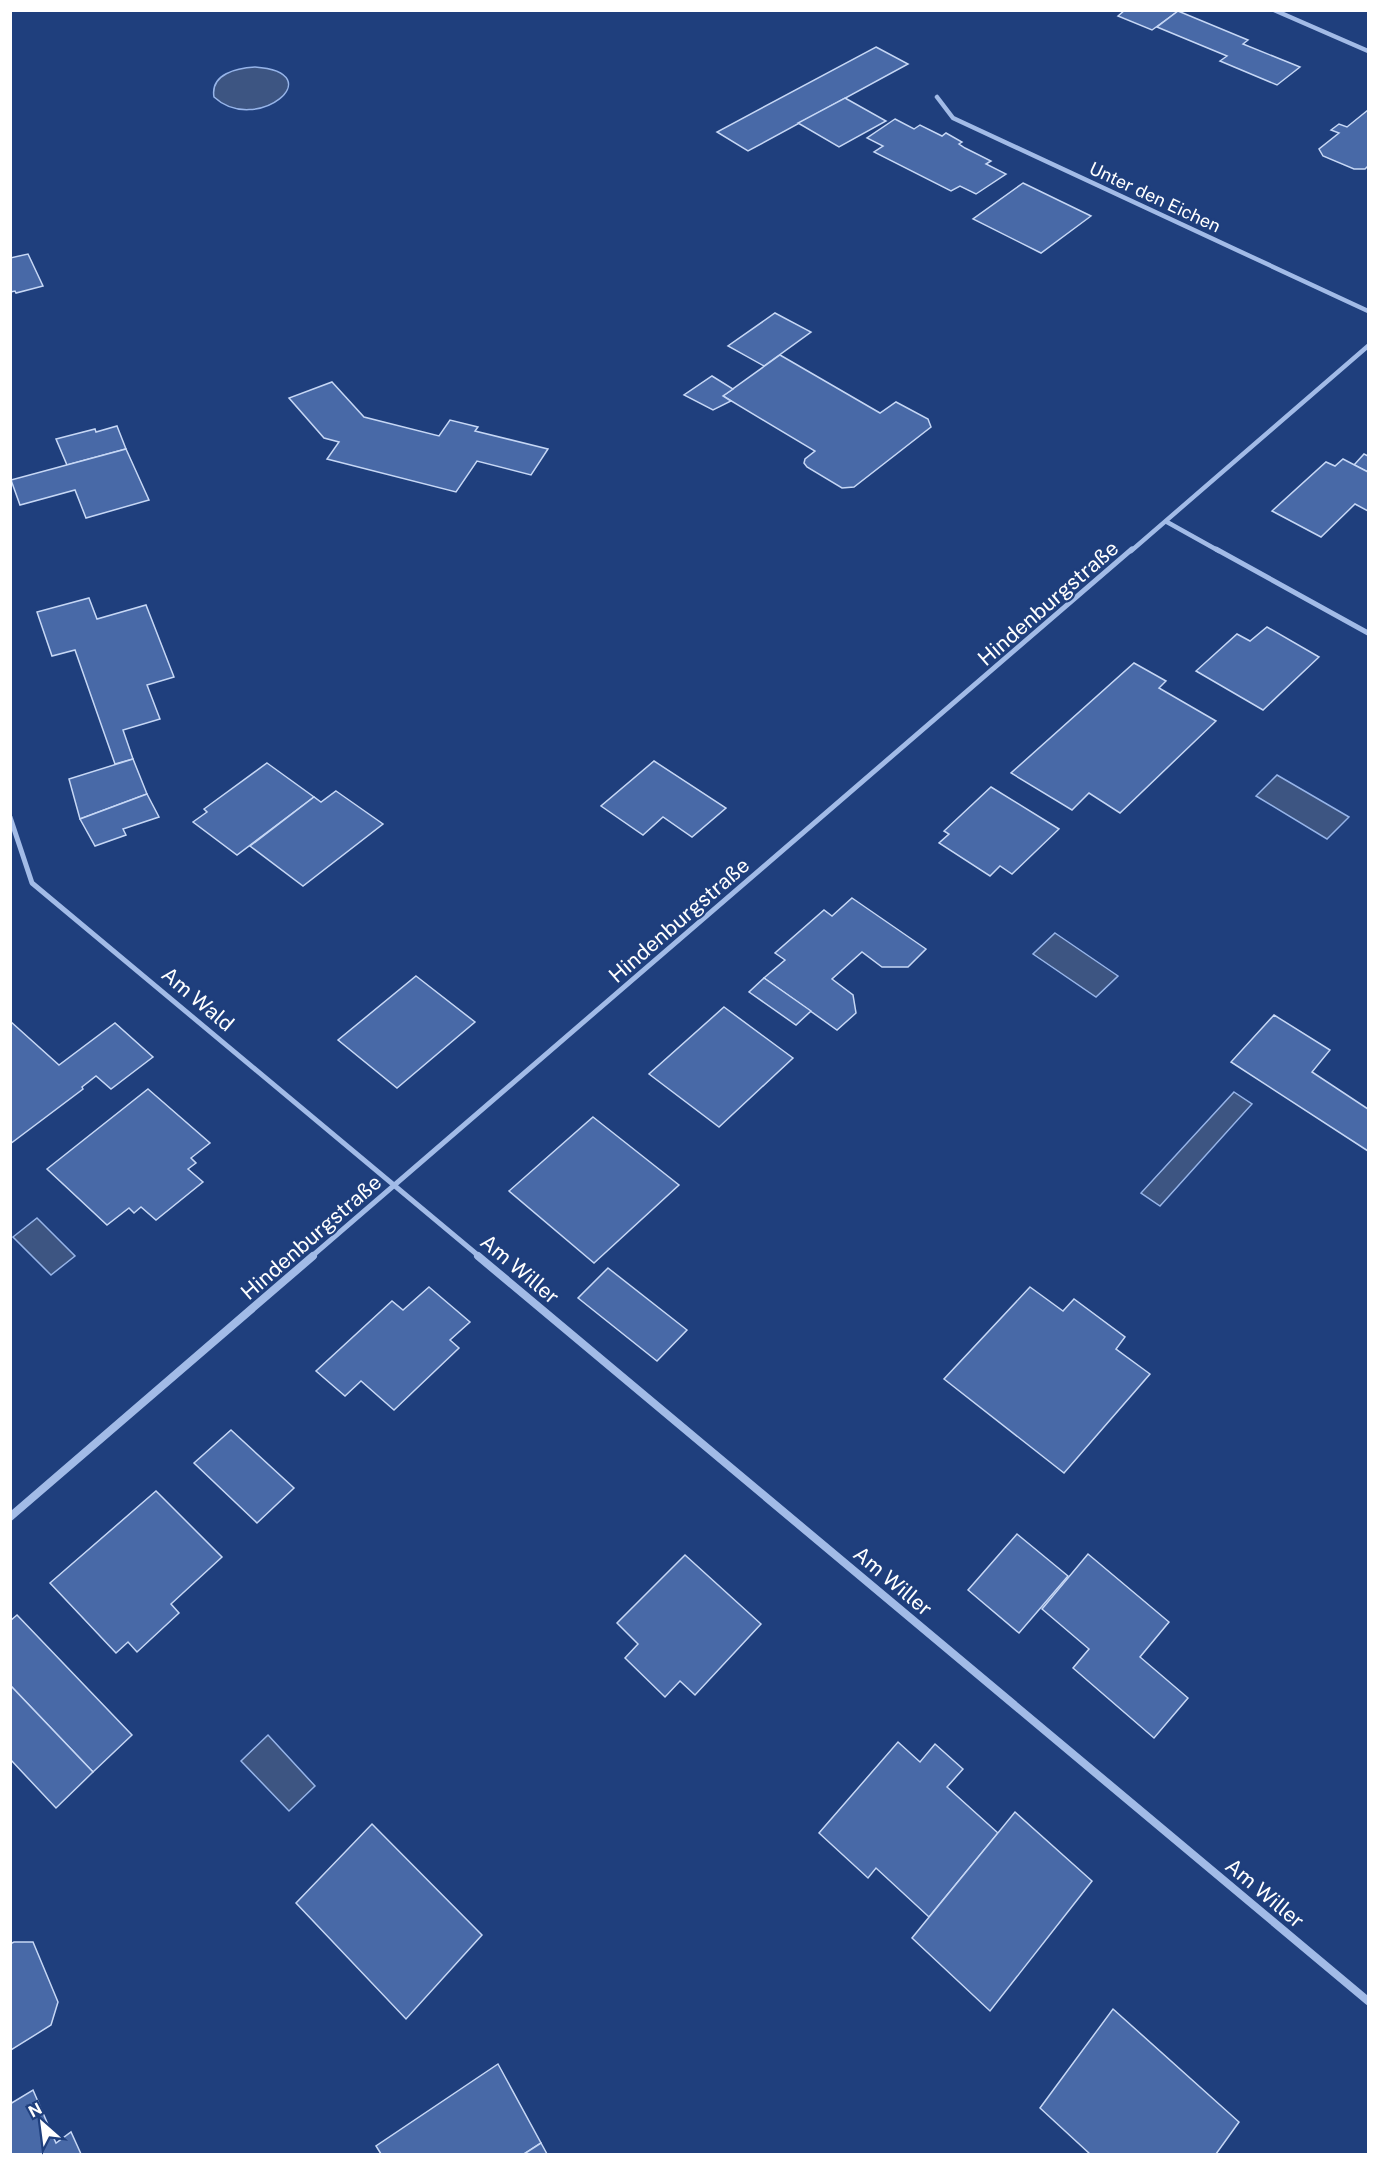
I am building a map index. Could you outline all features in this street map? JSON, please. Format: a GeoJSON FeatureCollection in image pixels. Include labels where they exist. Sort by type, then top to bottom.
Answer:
{"type":"FeatureCollection","features":[{"type":"Feature","properties":{"kind":"street"},"geometry":{"type":"LineString","coordinates":[[1274,10],[1368,51]]}},
{"type":"Feature","properties":{"kind":"street","name":"Unter den Eichen"},"geometry":{"type":"LineString","coordinates":[[938,97],[953,117],[1368,311]]}},
{"type":"Feature","properties":{"kind":"street","name":"Hindenburgstraße"},"geometry":{"type":"LineString","coordinates":[[10,1517],[1167,522],[1368,346]]}},
{"type":"Feature","properties":{"kind":"street"},"geometry":{"type":"LineString","coordinates":[[1167,522],[1368,633]]}},
{"type":"Feature","properties":{"kind":"street","name":"Am Wald"},"geometry":{"type":"LineString","coordinates":[[10,817],[32,883],[396,1186]]}},
{"type":"Feature","properties":{"kind":"street","name":"Am Willer"},"geometry":{"type":"LineString","coordinates":[[396,1186],[1368,2001]]}},
{"type":"Feature","properties":{"kind":"water"},"geometry":{"type":"Polygon","coordinates":[[[255,67],[277,72],[287,80],[287,89],[280,99],[266,106],[249,110],[231,107],[214,97],[214,89],[220,78],[233,71],[255,67]]]}},
{"type":"Feature","properties":{"kind":"water"},"geometry":{"type":"Polygon","coordinates":[[[1277,775],[1349,817],[1327,839],[1256,796],[1277,775]]]}},
{"type":"Feature","properties":{"kind":"water"},"geometry":{"type":"Polygon","coordinates":[[[1055,933],[1118,976],[1096,997],[1033,954],[1055,933]]]}},
{"type":"Feature","properties":{"kind":"water"},"geometry":{"type":"Polygon","coordinates":[[[1234,1092],[1252,1104],[1160,1206],[1141,1193],[1234,1092]]]}},
{"type":"Feature","properties":{"kind":"water"},"geometry":{"type":"Polygon","coordinates":[[[37,1218],[75,1256],[51,1275],[13,1237],[37,1218]]]}},
{"type":"Feature","properties":{"kind":"water"},"geometry":{"type":"Polygon","coordinates":[[[268,1735],[315,1786],[289,1811],[241,1761],[268,1735]]]}},
{"type":"Feature","properties":{"kind":"building"},"geometry":{"type":"Polygon","coordinates":[[[1125,10],[1178,11],[1152,30],[1118,16],[1125,10]]]}},
{"type":"Feature","properties":{"kind":"building"},"geometry":{"type":"Polygon","coordinates":[[[1178,11],[1248,40],[1243,44],[1300,67],[1277,85],[1220,61],[1227,56],[1157,27],[1178,11]]]}},
{"type":"Feature","properties":{"kind":"building"},"geometry":{"type":"Polygon","coordinates":[[[876,47],[908,64],[748,151],[717,132],[876,47]]]}},
{"type":"Feature","properties":{"kind":"building"},"geometry":{"type":"Polygon","coordinates":[[[845,98],[886,121],[839,147],[798,123],[845,98]]]}},
{"type":"Feature","properties":{"kind":"building"},"geometry":{"type":"Polygon","coordinates":[[[1368,110],[1368,166],[1365,169],[1354,169],[1323,156],[1319,149],[1339,133],[1331,130],[1339,124],[1347,127],[1368,110]]]}},
{"type":"Feature","properties":{"kind":"building"},"geometry":{"type":"Polygon","coordinates":[[[895,119],[914,129],[920,125],[942,136],[946,133],[962,142],[959,144],[965,148],[991,161],[986,164],[1006,174],[976,194],[960,186],[951,191],[874,152],[883,146],[867,138],[895,119]]]}},
{"type":"Feature","properties":{"kind":"building"},"geometry":{"type":"Polygon","coordinates":[[[1023,183],[1091,216],[1041,253],[973,219],[1023,183]]]}},
{"type":"Feature","properties":{"kind":"building"},"geometry":{"type":"Polygon","coordinates":[[[28,254],[43,286],[16,293],[15,291],[10,292],[10,258],[28,254]]]}},
{"type":"Feature","properties":{"kind":"building"},"geometry":{"type":"Polygon","coordinates":[[[775,313],[811,332],[764,366],[728,346],[775,313]]]}},
{"type":"Feature","properties":{"kind":"building"},"geometry":{"type":"Polygon","coordinates":[[[780,355],[880,413],[896,402],[928,419],[931,427],[854,487],[842,488],[804,463],[805,459],[815,451],[723,396],[780,355]]]}},
{"type":"Feature","properties":{"kind":"building"},"geometry":{"type":"Polygon","coordinates":[[[712,376],[733,389],[723,396],[731,401],[713,410],[684,395],[712,376]]]}},
{"type":"Feature","properties":{"kind":"building"},"geometry":{"type":"Polygon","coordinates":[[[332,382],[364,417],[439,436],[450,420],[478,427],[475,431],[548,449],[531,475],[477,461],[456,492],[327,459],[339,442],[324,438],[289,398],[332,382]]]}},
{"type":"Feature","properties":{"kind":"building"},"geometry":{"type":"Polygon","coordinates":[[[117,426],[126,449],[67,465],[56,439],[117,426]]]}},
{"type":"Feature","properties":{"kind":"building"},"geometry":{"type":"Polygon","coordinates":[[[126,449],[149,500],[86,518],[75,490],[20,505],[11,480],[126,449]]]}},
{"type":"Feature","properties":{"kind":"building"},"geometry":{"type":"Polygon","coordinates":[[[1364,454],[1368,456],[1368,472],[1354,465],[1364,454]]]}},
{"type":"Feature","properties":{"kind":"building"},"geometry":{"type":"Polygon","coordinates":[[[1343,459],[1368,472],[1368,511],[1355,504],[1321,537],[1272,511],[1326,462],[1335,466],[1343,459]]]}},
{"type":"Feature","properties":{"kind":"building"},"geometry":{"type":"Polygon","coordinates":[[[89,598],[97,619],[146,605],[174,677],[147,685],[160,719],[123,730],[133,759],[115,764],[75,650],[52,656],[37,612],[89,598]]]}},
{"type":"Feature","properties":{"kind":"building"},"geometry":{"type":"Polygon","coordinates":[[[1267,627],[1319,657],[1263,710],[1196,671],[1237,634],[1250,641],[1267,627]]]}},
{"type":"Feature","properties":{"kind":"building"},"geometry":{"type":"Polygon","coordinates":[[[1134,663],[1166,681],[1159,688],[1216,721],[1120,813],[1089,793],[1072,810],[1011,773],[1134,663]]]}},
{"type":"Feature","properties":{"kind":"building"},"geometry":{"type":"Polygon","coordinates":[[[133,759],[147,794],[80,819],[69,779],[133,759]]]}},
{"type":"Feature","properties":{"kind":"building"},"geometry":{"type":"Polygon","coordinates":[[[654,761],[726,808],[692,837],[663,817],[643,835],[601,806],[654,761]]]}},
{"type":"Feature","properties":{"kind":"building"},"geometry":{"type":"Polygon","coordinates":[[[267,763],[314,797],[237,855],[193,822],[207,812],[204,809],[267,763]]]}},
{"type":"Feature","properties":{"kind":"building"},"geometry":{"type":"Polygon","coordinates":[[[991,787],[1059,829],[1012,874],[1000,866],[990,876],[939,843],[949,834],[944,831],[991,787]]]}},
{"type":"Feature","properties":{"kind":"building"},"geometry":{"type":"Polygon","coordinates":[[[336,791],[383,824],[303,886],[250,846],[314,797],[321,802],[336,791]]]}},
{"type":"Feature","properties":{"kind":"building"},"geometry":{"type":"Polygon","coordinates":[[[147,794],[159,817],[123,829],[126,835],[95,846],[80,819],[147,794]]]}},
{"type":"Feature","properties":{"kind":"building"},"geometry":{"type":"Polygon","coordinates":[[[852,898],[926,949],[908,967],[882,967],[862,952],[832,979],[853,995],[856,1013],[837,1030],[764,978],[785,960],[775,953],[824,910],[832,916],[852,898]]]}},
{"type":"Feature","properties":{"kind":"building"},"geometry":{"type":"Polygon","coordinates":[[[416,976],[475,1022],[397,1088],[338,1040],[416,976]]]}},
{"type":"Feature","properties":{"kind":"building"},"geometry":{"type":"Polygon","coordinates":[[[764,978],[811,1011],[796,1025],[749,992],[764,978]]]}},
{"type":"Feature","properties":{"kind":"building"},"geometry":{"type":"Polygon","coordinates":[[[724,1007],[793,1058],[719,1127],[649,1074],[724,1007]]]}},
{"type":"Feature","properties":{"kind":"building"},"geometry":{"type":"Polygon","coordinates":[[[1274,1015],[1330,1050],[1312,1072],[1368,1109],[1368,1151],[1231,1062],[1274,1015]]]}},
{"type":"Feature","properties":{"kind":"building"},"geometry":{"type":"Polygon","coordinates":[[[10,1021],[59,1065],[115,1023],[153,1057],[111,1089],[96,1076],[82,1087],[83,1089],[10,1144],[10,1021]]]}},
{"type":"Feature","properties":{"kind":"building"},"geometry":{"type":"Polygon","coordinates":[[[148,1089],[210,1143],[191,1158],[196,1163],[188,1169],[203,1182],[156,1220],[141,1207],[134,1213],[129,1208],[107,1225],[47,1169],[148,1089]]]}},
{"type":"Feature","properties":{"kind":"building"},"geometry":{"type":"Polygon","coordinates":[[[593,1117],[679,1185],[594,1263],[509,1191],[593,1117]]]}},
{"type":"Feature","properties":{"kind":"building"},"geometry":{"type":"Polygon","coordinates":[[[608,1268],[687,1330],[657,1361],[578,1298],[608,1268]]]}},
{"type":"Feature","properties":{"kind":"building"},"geometry":{"type":"Polygon","coordinates":[[[429,1287],[470,1322],[450,1340],[459,1348],[394,1410],[361,1381],[345,1396],[316,1371],[392,1301],[403,1310],[429,1287]]]}},
{"type":"Feature","properties":{"kind":"building"},"geometry":{"type":"Polygon","coordinates":[[[1030,1287],[1063,1311],[1074,1299],[1125,1337],[1116,1349],[1150,1374],[1064,1473],[944,1379],[1030,1287]]]}},
{"type":"Feature","properties":{"kind":"building"},"geometry":{"type":"Polygon","coordinates":[[[231,1430],[294,1488],[257,1523],[194,1463],[231,1430]]]}},
{"type":"Feature","properties":{"kind":"building"},"geometry":{"type":"Polygon","coordinates":[[[156,1491],[222,1557],[171,1604],[179,1613],[137,1652],[128,1642],[116,1653],[50,1583],[156,1491]]]}},
{"type":"Feature","properties":{"kind":"building"},"geometry":{"type":"Polygon","coordinates":[[[1017,1534],[1068,1576],[1019,1633],[968,1590],[1017,1534]]]}},
{"type":"Feature","properties":{"kind":"building"},"geometry":{"type":"Polygon","coordinates":[[[1088,1554],[1169,1622],[1140,1657],[1188,1698],[1154,1738],[1073,1668],[1089,1649],[1042,1609],[1088,1554]]]}},
{"type":"Feature","properties":{"kind":"building"},"geometry":{"type":"Polygon","coordinates":[[[685,1555],[761,1624],[695,1695],[680,1681],[665,1697],[625,1658],[638,1644],[617,1623],[685,1555]]]}},
{"type":"Feature","properties":{"kind":"building"},"geometry":{"type":"Polygon","coordinates":[[[17,1615],[132,1735],[93,1772],[10,1685],[10,1621],[17,1615]]]}},
{"type":"Feature","properties":{"kind":"building"},"geometry":{"type":"Polygon","coordinates":[[[10,1685],[93,1772],[56,1808],[10,1759],[10,1685]]]}},
{"type":"Feature","properties":{"kind":"building"},"geometry":{"type":"Polygon","coordinates":[[[898,1742],[920,1762],[935,1744],[963,1769],[947,1787],[998,1833],[929,1917],[876,1868],[868,1878],[819,1833],[898,1742]]]}},
{"type":"Feature","properties":{"kind":"building"},"geometry":{"type":"Polygon","coordinates":[[[1015,1812],[1092,1881],[990,2011],[912,1938],[1015,1812]]]}},
{"type":"Feature","properties":{"kind":"building"},"geometry":{"type":"Polygon","coordinates":[[[372,1824],[482,1935],[406,2019],[296,1903],[372,1824]]]}},
{"type":"Feature","properties":{"kind":"building"},"geometry":{"type":"Polygon","coordinates":[[[33,1942],[58,2002],[51,2025],[11,2050],[10,1944],[33,1942]]]}},
{"type":"Feature","properties":{"kind":"building"},"geometry":{"type":"Polygon","coordinates":[[[1113,2009],[1239,2122],[1216,2154],[1090,2154],[1040,2108],[1113,2009]]]}},
{"type":"Feature","properties":{"kind":"building"},"geometry":{"type":"Polygon","coordinates":[[[498,2064],[541,2143],[524,2154],[381,2154],[376,2146],[498,2064]]]}},
{"type":"Feature","properties":{"kind":"building"},"geometry":{"type":"Polygon","coordinates":[[[33,2090],[56,2143],[71,2132],[81,2154],[10,2154],[10,2104],[33,2090]]]}},
{"type":"Feature","properties":{"kind":"building"},"geometry":{"type":"Polygon","coordinates":[[[541,2143],[547,2154],[524,2154],[541,2143]]]}}]}
